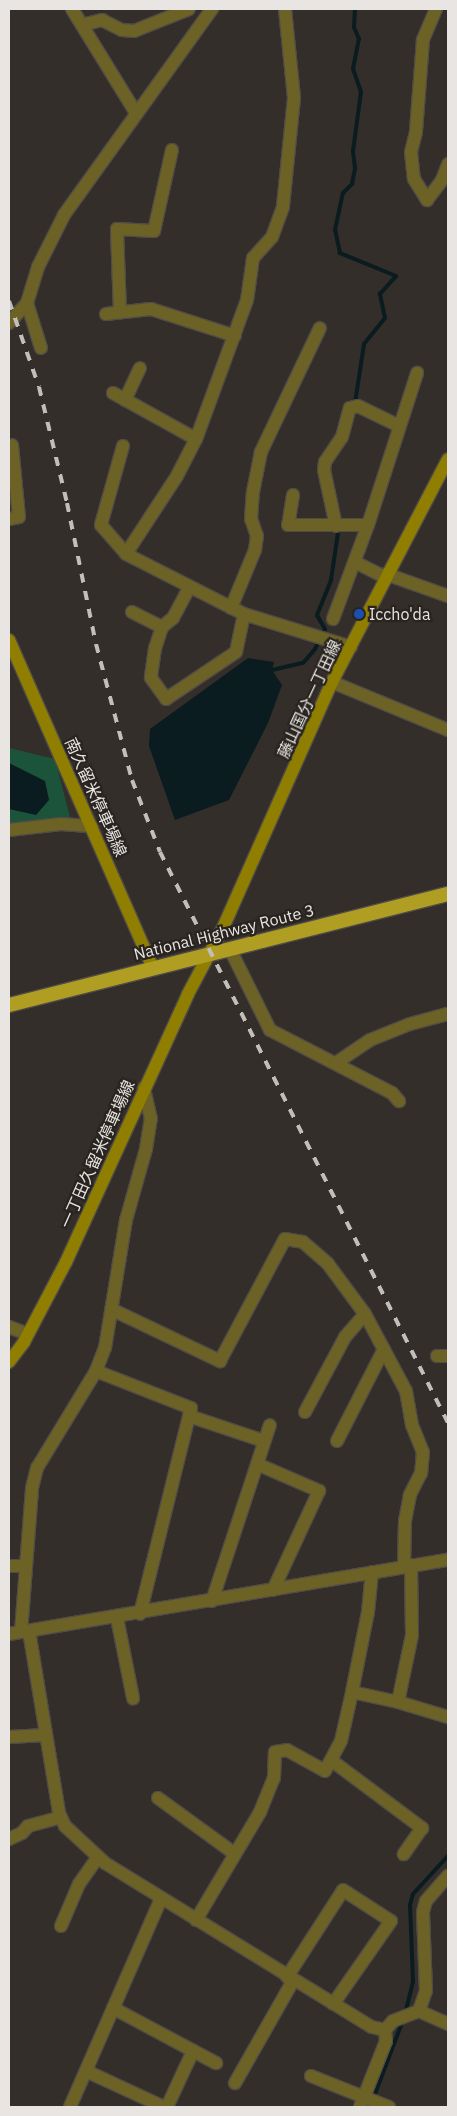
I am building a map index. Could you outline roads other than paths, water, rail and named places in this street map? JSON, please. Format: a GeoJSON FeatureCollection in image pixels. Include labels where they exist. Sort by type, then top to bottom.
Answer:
{"type":"FeatureCollection","features":[{"type":"Feature","properties":{"kind":"highway","name":"National Highway Route 3"},"geometry":{"type":"LineString","coordinates":[[9,1005],[448,894]]}},
{"type":"Feature","properties":{"kind":"main road","name":"藤山国分一丁田線"},"geometry":{"type":"LineString","coordinates":[[206,955],[222,930],[332,682],[448,459]]}},
{"type":"Feature","properties":{"kind":"main road","name":"南久留米停車場線"},"geometry":{"type":"LineString","coordinates":[[9,640],[153,968]]}},
{"type":"Feature","properties":{"kind":"main road","name":"一丁田久留米停車場線"},"geometry":{"type":"LineString","coordinates":[[9,1362],[28,1334],[66,1262],[206,955]]}},
{"type":"Feature","properties":{"kind":"street"},"geometry":{"type":"LineString","coordinates":[[72,9],[136,113]]}},
{"type":"Feature","properties":{"kind":"street"},"geometry":{"type":"LineString","coordinates":[[82,25],[102,20],[122,30],[134,31],[151,21],[189,9]]}},
{"type":"Feature","properties":{"kind":"street"},"geometry":{"type":"LineString","coordinates":[[9,323],[27,303],[38,267],[64,215],[212,9]]}},
{"type":"Feature","properties":{"kind":"street"},"geometry":{"type":"LineString","coordinates":[[126,554],[177,476],[196,439],[247,300],[253,258],[272,237],[282,207],[294,98],[285,9]]}},
{"type":"Feature","properties":{"kind":"street"},"geometry":{"type":"LineString","coordinates":[[436,9],[423,40],[416,132],[411,152],[414,179],[427,200],[442,180],[448,164]]}},
{"type":"Feature","properties":{"kind":"street"},"geometry":{"type":"LineString","coordinates":[[120,312],[117,229],[154,231],[172,150]]}},
{"type":"Feature","properties":{"kind":"street"},"geometry":{"type":"LineString","coordinates":[[27,303],[41,348]]}},
{"type":"Feature","properties":{"kind":"street"},"geometry":{"type":"LineString","coordinates":[[106,314],[151,309],[235,336]]}},
{"type":"Feature","properties":{"kind":"street"},"geometry":{"type":"LineString","coordinates":[[231,608],[255,550],[257,536],[251,519],[252,492],[261,452],[320,328]]}},
{"type":"Feature","properties":{"kind":"street"},"geometry":{"type":"LineString","coordinates":[[125,400],[140,368]]}},
{"type":"Feature","properties":{"kind":"street"},"geometry":{"type":"LineString","coordinates":[[333,619],[368,525],[398,426],[417,373]]}},
{"type":"Feature","properties":{"kind":"street"},"geometry":{"type":"LineString","coordinates":[[112,394],[196,439]]}},
{"type":"Feature","properties":{"kind":"street"},"geometry":{"type":"LineString","coordinates":[[336,526],[324,470],[325,462],[342,437],[350,408],[358,406],[398,426]]}},
{"type":"Feature","properties":{"kind":"street"},"geometry":{"type":"LineString","coordinates":[[9,519],[19,517],[12,445]]}},
{"type":"Feature","properties":{"kind":"street"},"geometry":{"type":"LineString","coordinates":[[123,446],[101,525],[126,554],[244,614],[351,647]]}},
{"type":"Feature","properties":{"kind":"street"},"geometry":{"type":"LineString","coordinates":[[293,494],[288,525],[368,525]]}},
{"type":"Feature","properties":{"kind":"street"},"geometry":{"type":"LineString","coordinates":[[355,562],[386,576],[448,596]]}},
{"type":"Feature","properties":{"kind":"street"},"geometry":{"type":"LineString","coordinates":[[190,588],[173,618],[162,628],[155,648],[151,678],[166,700],[236,652],[244,614]]}},
{"type":"Feature","properties":{"kind":"street"},"geometry":{"type":"LineString","coordinates":[[132,612],[162,628]]}},
{"type":"Feature","properties":{"kind":"street"},"geometry":{"type":"LineString","coordinates":[[332,682],[448,730]]}},
{"type":"Feature","properties":{"kind":"street"},"geometry":{"type":"LineString","coordinates":[[9,830],[60,824],[92,826]]}},
{"type":"Feature","properties":{"kind":"street"},"geometry":{"type":"LineString","coordinates":[[230,949],[270,1030],[392,1093],[399,1101]]}},
{"type":"Feature","properties":{"kind":"street"},"geometry":{"type":"LineString","coordinates":[[336,1063],[370,1040],[410,1024],[448,1014]]}},
{"type":"Feature","properties":{"kind":"street"},"geometry":{"type":"LineString","coordinates":[[144,1088],[151,1119],[146,1149],[126,1220],[114,1310],[96,1371],[37,1468],[32,1488],[20,1632],[45,1734],[61,1816],[65,1826],[98,1857],[161,1899],[372,2027],[385,2030]]}},
{"type":"Feature","properties":{"kind":"street"},"geometry":{"type":"LineString","coordinates":[[114,1310],[220,1361],[285,1239],[303,1242],[328,1264],[366,1314],[406,1391],[412,1425],[423,1452],[421,1473],[410,1495],[405,1522],[412,1635],[398,1702]]}},
{"type":"Feature","properties":{"kind":"street"},"geometry":{"type":"LineString","coordinates":[[305,1412],[345,1337],[366,1314]]}},
{"type":"Feature","properties":{"kind":"street"},"geometry":{"type":"LineString","coordinates":[[9,1327],[28,1334]]}},
{"type":"Feature","properties":{"kind":"street"},"geometry":{"type":"LineString","coordinates":[[337,1442],[384,1349]]}},
{"type":"Feature","properties":{"kind":"street"},"geometry":{"type":"LineString","coordinates":[[96,1371],[191,1408],[140,1614]]}},
{"type":"Feature","properties":{"kind":"street"},"geometry":{"type":"LineString","coordinates":[[189,1416],[264,1441]]}},
{"type":"Feature","properties":{"kind":"street"},"geometry":{"type":"LineString","coordinates":[[212,1601],[270,1425]]}},
{"type":"Feature","properties":{"kind":"street"},"geometry":{"type":"LineString","coordinates":[[257,1464],[318,1491],[273,1590]]}},
{"type":"Feature","properties":{"kind":"street"},"geometry":{"type":"LineString","coordinates":[[20,1632],[117,1618],[407,1565],[448,1560]]}},
{"type":"Feature","properties":{"kind":"street"},"geometry":{"type":"LineString","coordinates":[[9,1566],[25,1566]]}},
{"type":"Feature","properties":{"kind":"street"},"geometry":{"type":"LineString","coordinates":[[196,1920],[260,1812],[274,1778],[275,1752],[287,1750],[325,1771],[341,1742],[368,1612],[372,1572]]}},
{"type":"Feature","properties":{"kind":"street"},"geometry":{"type":"LineString","coordinates":[[117,1618],[133,1698]]}},
{"type":"Feature","properties":{"kind":"street"},"geometry":{"type":"LineString","coordinates":[[352,1692],[398,1702],[448,1717]]}},
{"type":"Feature","properties":{"kind":"street"},"geometry":{"type":"LineString","coordinates":[[9,1737],[45,1734]]}},
{"type":"Feature","properties":{"kind":"street"},"geometry":{"type":"LineString","coordinates":[[331,1760],[422,1828],[404,1854]]}},
{"type":"Feature","properties":{"kind":"street"},"geometry":{"type":"LineString","coordinates":[[158,1798],[235,1854]]}},
{"type":"Feature","properties":{"kind":"street"},"geometry":{"type":"LineString","coordinates":[[9,1839],[22,1834],[28,1826],[61,1816]]}},
{"type":"Feature","properties":{"kind":"street"},"geometry":{"type":"LineString","coordinates":[[60,1926],[79,1884],[98,1857]]}},
{"type":"Feature","properties":{"kind":"street"},"geometry":{"type":"LineString","coordinates":[[385,2030],[393,2022],[419,2011],[426,1992],[423,1912],[426,1901],[448,1876]]}},
{"type":"Feature","properties":{"kind":"street"},"geometry":{"type":"LineString","coordinates":[[234,2083],[290,1979],[343,1890],[391,1921],[333,2004]]}},
{"type":"Feature","properties":{"kind":"street"},"geometry":{"type":"LineString","coordinates":[[70,2107],[161,1899]]}},
{"type":"Feature","properties":{"kind":"street"},"geometry":{"type":"LineString","coordinates":[[113,2008],[216,2063]]}},
{"type":"Feature","properties":{"kind":"street"},"geometry":{"type":"LineString","coordinates":[[419,2011],[448,2024]]}},
{"type":"Feature","properties":{"kind":"street"},"geometry":{"type":"LineString","coordinates":[[361,2103],[386,2041],[385,2030]]}},
{"type":"Feature","properties":{"kind":"street"},"geometry":{"type":"LineString","coordinates":[[86,2071],[165,2107],[194,2051]]}},
{"type":"Feature","properties":{"kind":"street"},"geometry":{"type":"LineString","coordinates":[[311,2076],[361,2103],[389,2107]]}},
{"type":"Feature","properties":{"kind":"waterway"},"geometry":{"type":"LineString","coordinates":[[355,9],[354,27],[359,39],[353,69],[361,92],[353,151],[355,168],[352,184],[343,193],[335,230],[340,253],[396,276],[380,294],[385,318],[364,344],[355,403]]}},
{"type":"Feature","properties":{"kind":"waterway"},"geometry":{"type":"LineString","coordinates":[[272,670],[303,663],[315,649],[325,629],[317,615],[331,580],[339,526]]}},
{"type":"Feature","properties":{"kind":"waterway"},"geometry":{"type":"LineString","coordinates":[[405,2014],[413,1982],[410,1905],[413,1894],[448,1856]]}},
{"type":"Feature","properties":{"kind":"waterway"},"geometry":{"type":"LineString","coordinates":[[370,2107],[403,2020]]}},
{"type":"Feature","properties":{"kind":"railway"},"geometry":{"type":"LineString","coordinates":[[9,301],[39,387],[67,503],[96,644],[132,780],[160,852],[448,1423]]}},
{"type":"Feature","properties":{"kind":"place","name":"Iccho'da"},"geometry":{"type":"Point","coordinates":[359,614]}}]}
